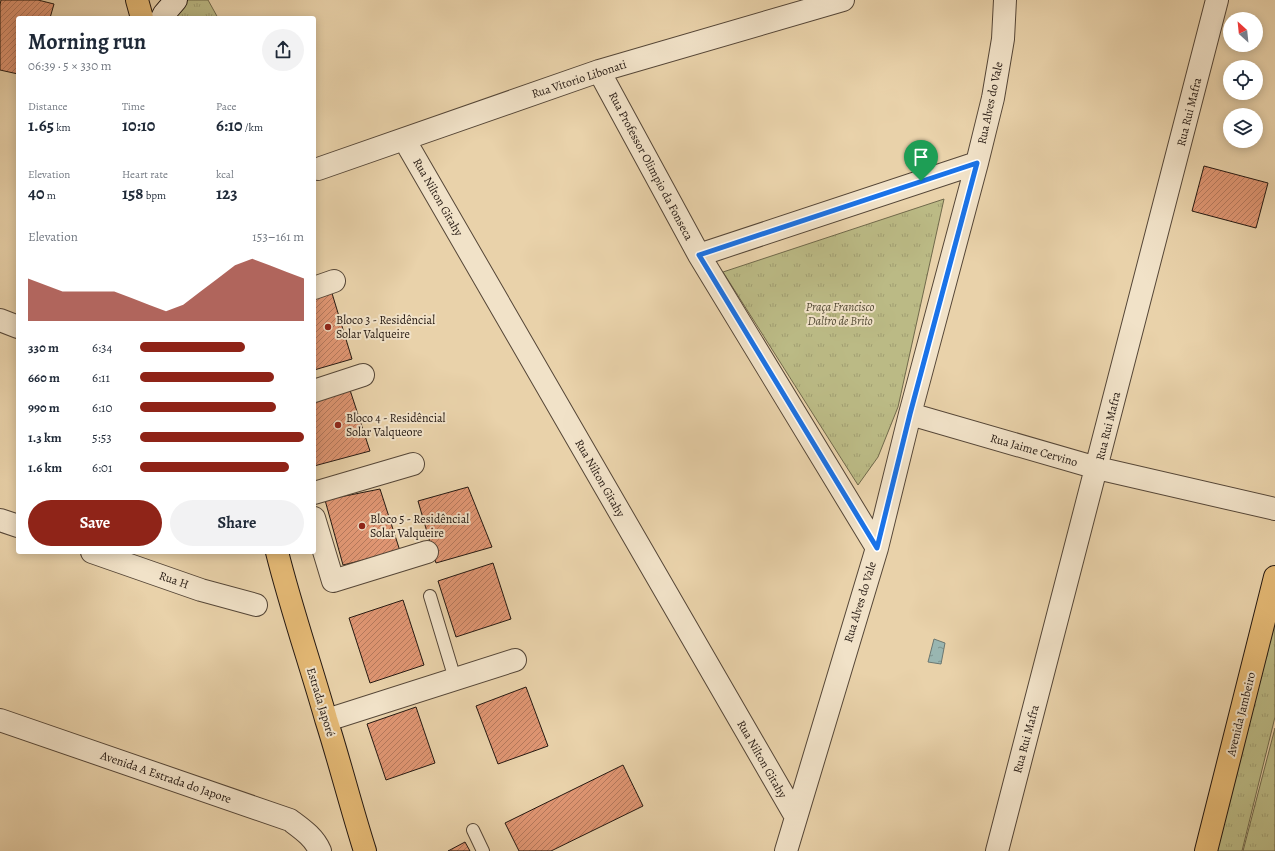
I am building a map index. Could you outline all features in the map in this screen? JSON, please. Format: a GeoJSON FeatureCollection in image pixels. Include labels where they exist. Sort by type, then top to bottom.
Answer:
{"type":"FeatureCollection","features":[{"type":"Feature","properties":{"kind":"main road"},"geometry":{"type":"LineString","coordinates":[[137,0],[141,16]]}},
{"type":"Feature","properties":{"kind":"main road","name":"Estrada Japoré"},"geometry":{"type":"LineString","coordinates":[[277,554],[365,851]]}},
{"type":"Feature","properties":{"kind":"main road","name":"Avenida Jambeiro"},"geometry":{"type":"LineString","coordinates":[[1206,851],[1275,578]]}},
{"type":"Feature","properties":{"kind":"street"},"geometry":{"type":"LineString","coordinates":[[163,16],[176,0]]}},
{"type":"Feature","properties":{"kind":"street","name":"Rua Vitorio Libonati"},"geometry":{"type":"LineString","coordinates":[[318,169],[599,71],[843,0]]}},
{"type":"Feature","properties":{"kind":"street","name":"Rua Alves do Vale"},"geometry":{"type":"LineString","coordinates":[[786,851],[877,548],[910,414],[977,163],[993,98],[1004,39],[1005,0]]}},
{"type":"Feature","properties":{"kind":"street","name":"Rua Rui Mafra"},"geometry":{"type":"LineString","coordinates":[[997,851],[1217,0]]}},
{"type":"Feature","properties":{"kind":"street","name":"Rua Professor Olimpio da Fonseca"},"geometry":{"type":"LineString","coordinates":[[599,71],[699,255],[877,548]]}},
{"type":"Feature","properties":{"kind":"street","name":"Rua Nilton Gitahy"},"geometry":{"type":"LineString","coordinates":[[404,138],[796,817]]}},
{"type":"Feature","properties":{"kind":"street"},"geometry":{"type":"LineString","coordinates":[[699,255],[977,163]]}},
{"type":"Feature","properties":{"kind":"street"},"geometry":{"type":"LineString","coordinates":[[0,320],[16,326]]}},
{"type":"Feature","properties":{"kind":"street"},"geometry":{"type":"LineString","coordinates":[[316,390],[363,375]]}},
{"type":"Feature","properties":{"kind":"street","name":"Rua Jaime Cervino"},"geometry":{"type":"LineString","coordinates":[[910,414],[1097,468],[1275,509]]}},
{"type":"Feature","properties":{"kind":"street"},"geometry":{"type":"LineString","coordinates":[[316,492],[413,464]]}},
{"type":"Feature","properties":{"kind":"street"},"geometry":{"type":"LineString","coordinates":[[0,520],[16,525]]}},
{"type":"Feature","properties":{"kind":"street"},"geometry":{"type":"LineString","coordinates":[[316,525],[333,581],[427,552]]}},
{"type":"Feature","properties":{"kind":"street","name":"Rua H"},"geometry":{"type":"LineString","coordinates":[[98,554],[201,590],[256,605]]}},
{"type":"Feature","properties":{"kind":"street"},"geometry":{"type":"LineString","coordinates":[[327,720],[515,660]]}},
{"type":"Feature","properties":{"kind":"street","name":"Avenida A Estrada do Japore"},"geometry":{"type":"LineString","coordinates":[[0,720],[290,820],[306,831],[318,846],[320,851]]}},
{"type":"Feature","properties":{"kind":"lane"},"geometry":{"type":"LineString","coordinates":[[430,596],[455,679]]}},
{"type":"Feature","properties":{"kind":"lane"},"geometry":{"type":"LineString","coordinates":[[473,830],[483,851]]}},
{"type":"Feature","properties":{"kind":"green space"},"geometry":{"type":"Polygon","coordinates":[[[181,0],[208,0],[217,16],[176,16],[181,0]]]}},
{"type":"Feature","properties":{"kind":"green space","name":"Praça Francisco Daltro de Brito"},"geometry":{"type":"Polygon","coordinates":[[[944,199],[898,407],[878,457],[858,485],[723,272],[944,199]]]}},
{"type":"Feature","properties":{"kind":"green space"},"geometry":{"type":"Polygon","coordinates":[[[1275,584],[1275,717],[1242,851],[1209,851],[1275,584]]]}},
{"type":"Feature","properties":{"kind":"green space"},"geometry":{"type":"Polygon","coordinates":[[[1275,728],[1275,851],[1243,851],[1275,728]]]}},
{"type":"Feature","properties":{"kind":"water"},"geometry":{"type":"Polygon","coordinates":[[[934,639],[945,643],[941,664],[928,662],[934,639]]]}},
{"type":"Feature","properties":{"kind":"building"},"geometry":{"type":"Polygon","coordinates":[[[1,0],[38,0],[54,4],[51,16],[16,16],[16,74],[0,70],[1,0]]]}},
{"type":"Feature","properties":{"kind":"building"},"geometry":{"type":"Polygon","coordinates":[[[1204,166],[1268,183],[1256,228],[1192,211],[1204,166]]]}},
{"type":"Feature","properties":{"kind":"building","name":"Bloco 3 - Residêncial Solar Valqueire"},"geometry":{"type":"Polygon","coordinates":[[[331,290],[352,359],[316,369],[316,294],[331,290]]]}},
{"type":"Feature","properties":{"kind":"building","name":"Bloco 4 - Residêncial Solar Valqueore"},"geometry":{"type":"Polygon","coordinates":[[[349,387],[370,451],[316,465],[316,399],[349,387]]]}},
{"type":"Feature","properties":{"kind":"building"},"geometry":{"type":"Polygon","coordinates":[[[468,487],[492,547],[436,563],[418,501],[468,487]]]}},
{"type":"Feature","properties":{"kind":"building","name":"Bloco 5 - Residêncial Solar Valqueire"},"geometry":{"type":"Polygon","coordinates":[[[380,489],[400,551],[343,565],[325,500],[380,489]]]}},
{"type":"Feature","properties":{"kind":"building"},"geometry":{"type":"Polygon","coordinates":[[[493,563],[511,619],[456,637],[438,581],[493,563]]]}},
{"type":"Feature","properties":{"kind":"building"},"geometry":{"type":"Polygon","coordinates":[[[403,600],[424,665],[370,683],[349,618],[403,600]]]}},
{"type":"Feature","properties":{"kind":"building"},"geometry":{"type":"Polygon","coordinates":[[[526,687],[548,746],[498,764],[476,706],[526,687]]]}},
{"type":"Feature","properties":{"kind":"building"},"geometry":{"type":"Polygon","coordinates":[[[416,707],[435,763],[386,780],[367,724],[416,707]]]}},
{"type":"Feature","properties":{"kind":"building"},"geometry":{"type":"Polygon","coordinates":[[[623,765],[643,806],[551,851],[519,851],[505,823],[623,765]]]}},
{"type":"Feature","properties":{"kind":"building"},"geometry":{"type":"Polygon","coordinates":[[[465,842],[470,851],[448,851],[465,842]]]}},
{"type":"Feature","properties":{"kind":"place","name":"Bloco 3 - Residêncial Solar Valqueire"},"geometry":{"type":"Point","coordinates":[328,327]}},
{"type":"Feature","properties":{"kind":"place","name":"Bloco 4 - Residêncial Solar Valqueore"},"geometry":{"type":"Point","coordinates":[338,425]}},
{"type":"Feature","properties":{"kind":"place","name":"Bloco 5 - Residêncial Solar Valqueire"},"geometry":{"type":"Point","coordinates":[362,526]}},
{"type":"Feature","properties":{"kind":"route"},"geometry":{"type":"LineString","coordinates":[[977,163],[910,414],[877,548],[699,255],[921,181],[977,163]]}}]}
